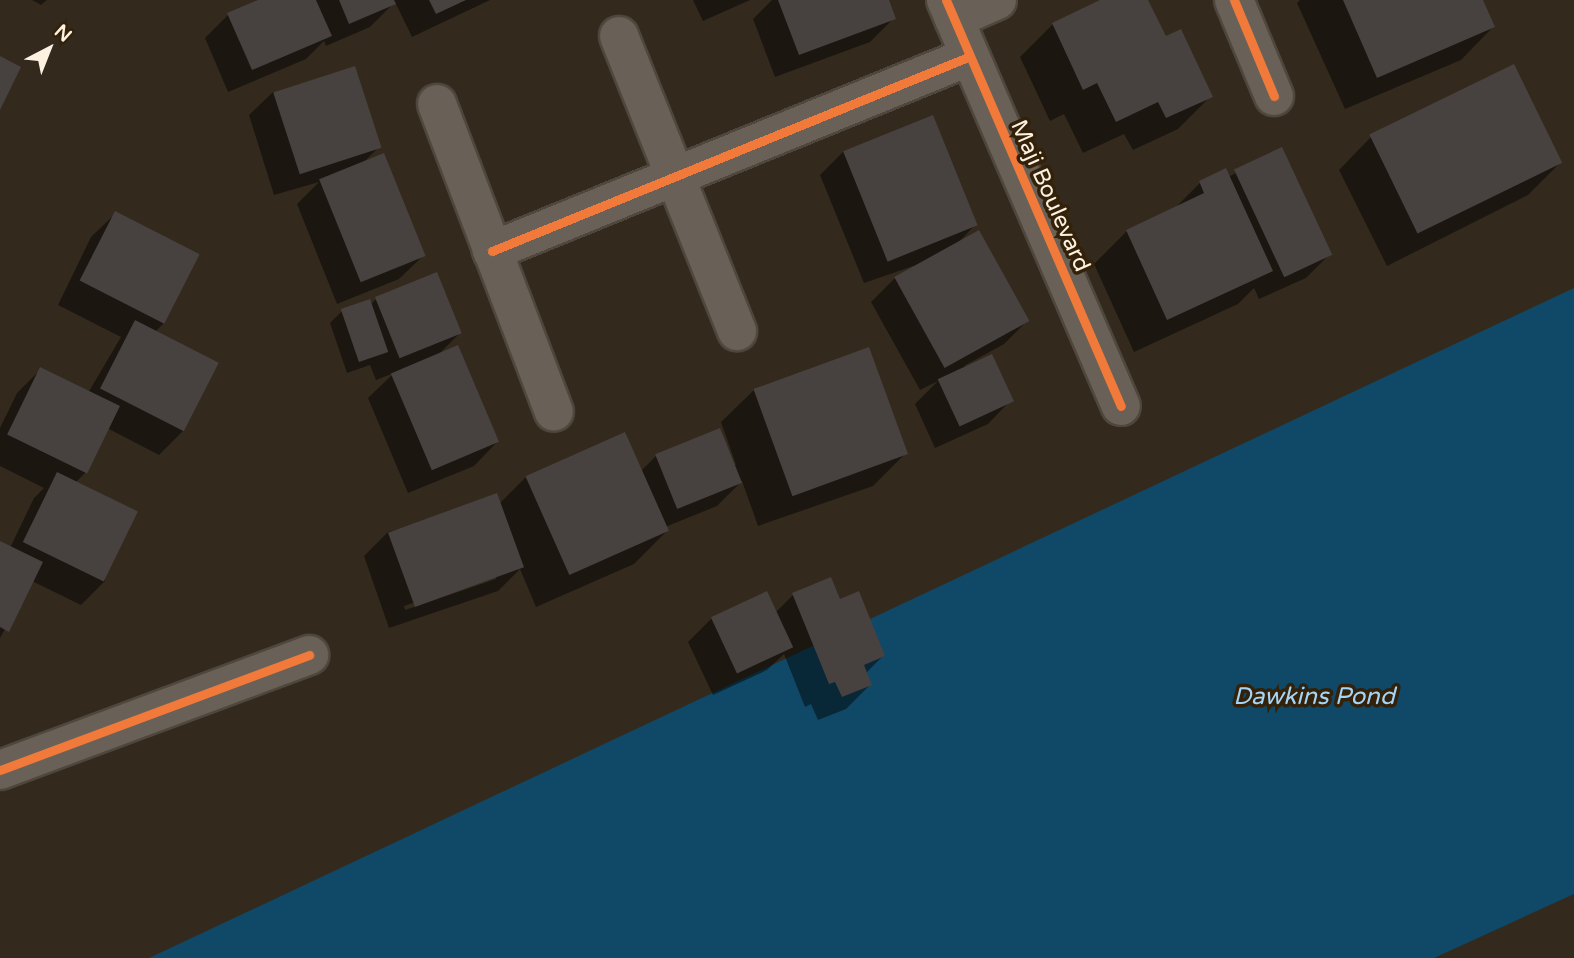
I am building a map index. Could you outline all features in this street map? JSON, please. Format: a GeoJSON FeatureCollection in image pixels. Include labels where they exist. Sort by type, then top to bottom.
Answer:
{"type":"FeatureCollection","features":[{"type":"Feature","properties":{"kind":"street"},"geometry":{"type":"LineString","coordinates":[[950,9],[996,0]]}},
{"type":"Feature","properties":{"kind":"street"},"geometry":{"type":"LineString","coordinates":[[1234,0],[1275,96]]}},
{"type":"Feature","properties":{"kind":"street","name":"Maji Boulevard"},"geometry":{"type":"LineString","coordinates":[[950,9],[968,57],[1121,406]]}},
{"type":"Feature","properties":{"kind":"street"},"geometry":{"type":"LineString","coordinates":[[619,36],[737,331]]}},
{"type":"Feature","properties":{"kind":"street"},"geometry":{"type":"LineString","coordinates":[[492,251],[672,174],[968,57]]}},
{"type":"Feature","properties":{"kind":"street"},"geometry":{"type":"LineString","coordinates":[[437,104],[554,412]]}},
{"type":"Feature","properties":{"kind":"street"},"geometry":{"type":"LineString","coordinates":[[0,770],[309,655]]}},
{"type":"Feature","properties":{"kind":"water","name":"Dawkins Pond"},"geometry":{"type":"Polygon","coordinates":[[[1574,288],[1574,894],[1434,958],[149,958],[1574,288]]]}},
{"type":"Feature","properties":{"kind":"building"},"geometry":{"type":"Polygon","coordinates":[[[258,0],[316,0],[332,36],[252,70],[227,13],[258,0]]]}},
{"type":"Feature","properties":{"kind":"building"},"geometry":{"type":"Polygon","coordinates":[[[339,0],[394,0],[396,4],[349,24],[339,0]]]}},
{"type":"Feature","properties":{"kind":"building"},"geometry":{"type":"Polygon","coordinates":[[[429,0],[466,0],[436,14],[429,0]]]}},
{"type":"Feature","properties":{"kind":"building"},"geometry":{"type":"Polygon","coordinates":[[[778,0],[889,0],[896,19],[799,55],[778,0]]]}},
{"type":"Feature","properties":{"kind":"building"},"geometry":{"type":"Polygon","coordinates":[[[1100,0],[1148,0],[1166,36],[1181,29],[1213,97],[1166,118],[1158,102],[1116,122],[1097,83],[1083,90],[1052,23],[1100,0]]]}},
{"type":"Feature","properties":{"kind":"building"},"geometry":{"type":"Polygon","coordinates":[[[1343,0],[1483,0],[1495,27],[1377,78],[1343,0]]]}},
{"type":"Feature","properties":{"kind":"building"},"geometry":{"type":"Polygon","coordinates":[[[0,56],[21,67],[0,110],[0,56]]]}},
{"type":"Feature","properties":{"kind":"building"},"geometry":{"type":"Polygon","coordinates":[[[1514,64],[1562,163],[1418,233],[1369,135],[1514,64]]]}},
{"type":"Feature","properties":{"kind":"building"},"geometry":{"type":"Polygon","coordinates":[[[355,66],[382,148],[300,174],[273,93],[355,66]]]}},
{"type":"Feature","properties":{"kind":"building"},"geometry":{"type":"Polygon","coordinates":[[[933,115],[978,225],[888,262],[843,151],[933,115]]]}},
{"type":"Feature","properties":{"kind":"building"},"geometry":{"type":"Polygon","coordinates":[[[1282,147],[1332,255],[1284,277],[1234,169],[1282,147]]]}},
{"type":"Feature","properties":{"kind":"building"},"geometry":{"type":"Polygon","coordinates":[[[384,153],[426,256],[361,282],[319,179],[384,153]]]}},
{"type":"Feature","properties":{"kind":"building"},"geometry":{"type":"Polygon","coordinates":[[[1226,168],[1273,271],[1167,320],[1126,230],[1204,193],[1199,181],[1226,168]]]}},
{"type":"Feature","properties":{"kind":"building"},"geometry":{"type":"Polygon","coordinates":[[[115,211],[200,254],[164,324],[80,280],[115,211]]]}},
{"type":"Feature","properties":{"kind":"building"},"geometry":{"type":"Polygon","coordinates":[[[979,230],[1029,321],[945,368],[894,277],[979,230]]]}},
{"type":"Feature","properties":{"kind":"building"},"geometry":{"type":"Polygon","coordinates":[[[437,272],[462,333],[400,358],[375,297],[437,272]]]}},
{"type":"Feature","properties":{"kind":"building"},"geometry":{"type":"Polygon","coordinates":[[[370,299],[388,352],[359,362],[341,309],[370,299]]]}},
{"type":"Feature","properties":{"kind":"building"},"geometry":{"type":"Polygon","coordinates":[[[135,320],[219,363],[184,431],[100,389],[135,320]]]}},
{"type":"Feature","properties":{"kind":"building"},"geometry":{"type":"Polygon","coordinates":[[[458,345],[499,442],[432,470],[391,374],[458,345]]]}},
{"type":"Feature","properties":{"kind":"building"},"geometry":{"type":"Polygon","coordinates":[[[869,347],[908,454],[792,496],[753,389],[869,347]]]}},
{"type":"Feature","properties":{"kind":"building"},"geometry":{"type":"Polygon","coordinates":[[[992,354],[1014,401],[960,426],[938,379],[992,354]]]}},
{"type":"Feature","properties":{"kind":"building"},"geometry":{"type":"Polygon","coordinates":[[[40,367],[120,406],[87,473],[7,434],[40,367]]]}},
{"type":"Feature","properties":{"kind":"building"},"geometry":{"type":"Polygon","coordinates":[[[720,428],[742,483],[677,509],[655,454],[720,428]]]}},
{"type":"Feature","properties":{"kind":"building"},"geometry":{"type":"Polygon","coordinates":[[[625,432],[669,531],[569,575],[525,476],[625,432]]]}},
{"type":"Feature","properties":{"kind":"building"},"geometry":{"type":"Polygon","coordinates":[[[57,472],[138,511],[104,582],[23,542],[57,472]]]}},
{"type":"Feature","properties":{"kind":"building"},"geometry":{"type":"Polygon","coordinates":[[[497,493],[524,567],[415,607],[388,533],[497,493]]]}},
{"type":"Feature","properties":{"kind":"building"},"geometry":{"type":"Polygon","coordinates":[[[0,541],[43,562],[9,632],[0,627],[0,541]]]}},
{"type":"Feature","properties":{"kind":"building"},"geometry":{"type":"Polygon","coordinates":[[[831,577],[840,599],[859,591],[885,656],[864,665],[872,685],[842,697],[835,682],[829,684],[792,593],[831,577]]]}},
{"type":"Feature","properties":{"kind":"building"},"geometry":{"type":"Polygon","coordinates":[[[767,591],[793,647],[737,673],[711,617],[767,591]]]}},
{"type":"Feature","properties":{"kind":"cycle path"},"geometry":{"type":"LineString","coordinates":[[946,0],[1121,406]]}},
{"type":"Feature","properties":{"kind":"cycle path"},"geometry":{"type":"LineString","coordinates":[[1234,0],[1274,96]]}},
{"type":"Feature","properties":{"kind":"cycle path"},"geometry":{"type":"LineString","coordinates":[[492,251],[968,57]]}},
{"type":"Feature","properties":{"kind":"cycle path"},"geometry":{"type":"LineString","coordinates":[[0,770],[309,655]]}}]}
